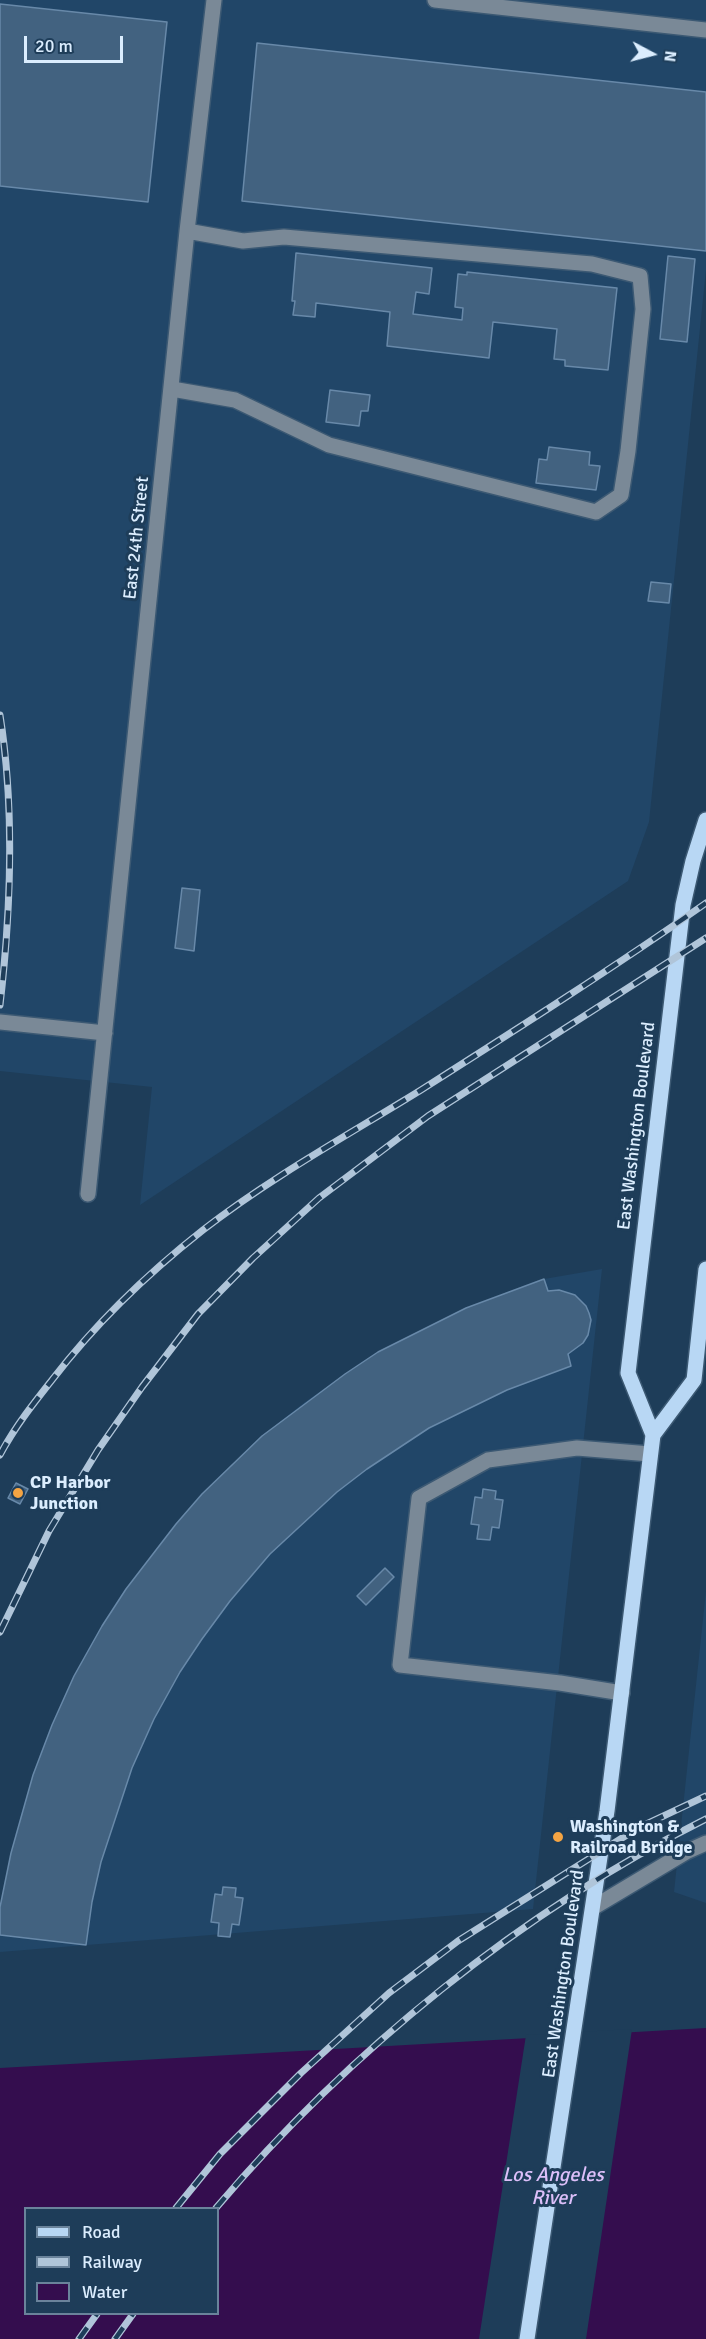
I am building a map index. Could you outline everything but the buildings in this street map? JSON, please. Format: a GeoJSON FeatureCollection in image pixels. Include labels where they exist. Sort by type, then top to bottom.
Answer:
{"type":"FeatureCollection","features":[{"type":"Feature","properties":{"kind":"main road","name":"East Washington Boulevard"},"geometry":{"type":"LineString","coordinates":[[653,1435],[628,1373],[683,905],[693,861],[706,820]]}},
{"type":"Feature","properties":{"kind":"main road","name":"East Washington Boulevard"},"geometry":{"type":"LineString","coordinates":[[527,2339],[594,1907],[653,1435],[694,1380],[706,1269]]}},
{"type":"Feature","properties":{"kind":"street","name":"East 24th Street"},"geometry":{"type":"LineString","coordinates":[[88,1194],[187,231],[214,0]]}},
{"type":"Feature","properties":{"kind":"street"},"geometry":{"type":"LineString","coordinates":[[435,0],[706,30]]}},
{"type":"Feature","properties":{"kind":"street"},"geometry":{"type":"LineString","coordinates":[[172,389],[235,400],[329,445],[596,512],[621,495],[644,309],[640,276],[592,264],[285,237],[243,241],[187,231]]}},
{"type":"Feature","properties":{"kind":"street"},"geometry":{"type":"LineString","coordinates":[[0,1022],[105,1033]]}},
{"type":"Feature","properties":{"kind":"street"},"geometry":{"type":"LineString","coordinates":[[622,1693],[554,1682],[400,1665],[419,1498],[488,1460],[577,1448],[650,1454]]}},
{"type":"Feature","properties":{"kind":"street"},"geometry":{"type":"LineString","coordinates":[[594,1907],[686,1852],[706,1843]]}},
{"type":"Feature","properties":{"kind":"shaded area"},"geometry":{"type":"Polygon","coordinates":[[[0,0],[706,0],[706,270],[649,822],[628,881],[140,1205],[152,1087],[0,1071],[0,0]]]}},
{"type":"Feature","properties":{"kind":"shaded area"},"geometry":{"type":"Polygon","coordinates":[[[602,1269],[533,1909],[0,1952],[0,1907],[3,1890],[33,1775],[126,1589],[202,1494],[262,1436],[305,1402],[378,1352],[466,1308],[500,1295],[544,1279],[602,1269]]]}},
{"type":"Feature","properties":{"kind":"shaded area"},"geometry":{"type":"Polygon","coordinates":[[[706,1591],[706,1903],[674,1892],[706,1591]]]}},
{"type":"Feature","properties":{"kind":"water","name":"Los Angeles River"},"geometry":{"type":"Polygon","coordinates":[[[706,2028],[706,2339],[0,2339],[0,2068],[706,2028]]]}},
{"type":"Feature","properties":{"kind":"pier"},"geometry":{"type":"Polygon","coordinates":[[[632,2029],[586,2339],[479,2339],[526,2035],[632,2029]]]}},
{"type":"Feature","properties":{"kind":"railway"},"geometry":{"type":"LineString","coordinates":[[0,715],[8,787],[10,860],[7,933],[0,1005]]}},
{"type":"Feature","properties":{"kind":"railway"},"geometry":{"type":"LineString","coordinates":[[0,1455],[31,1407],[86,1339],[142,1282],[203,1230],[282,1175],[493,1044],[706,903]]}},
{"type":"Feature","properties":{"kind":"railway"},"geometry":{"type":"LineString","coordinates":[[0,1632],[49,1531],[98,1450],[142,1387],[198,1314],[253,1258],[319,1198],[428,1116],[706,938]]}},
{"type":"Feature","properties":{"kind":"railway"},"geometry":{"type":"LineString","coordinates":[[177,2207],[220,2154],[301,2073],[389,1993],[458,1941],[638,1828],[706,1796]]}},
{"type":"Feature","properties":{"kind":"railway"},"geometry":{"type":"LineString","coordinates":[[217,2207],[267,2150],[323,2094],[381,2040],[442,1989],[505,1941],[571,1896],[638,1855],[706,1819]]}},
{"type":"Feature","properties":{"kind":"railway"},"geometry":{"type":"LineString","coordinates":[[79,2339],[96,2315]]}},
{"type":"Feature","properties":{"kind":"railway"},"geometry":{"type":"LineString","coordinates":[[115,2339],[132,2315]]}},
{"type":"Feature","properties":{"kind":"place","name":"CP Harbor Junction"},"geometry":{"type":"Point","coordinates":[18,1493]}},
{"type":"Feature","properties":{"kind":"place","name":"Washington & Railroad Bridge"},"geometry":{"type":"Point","coordinates":[558,1837]}}]}
